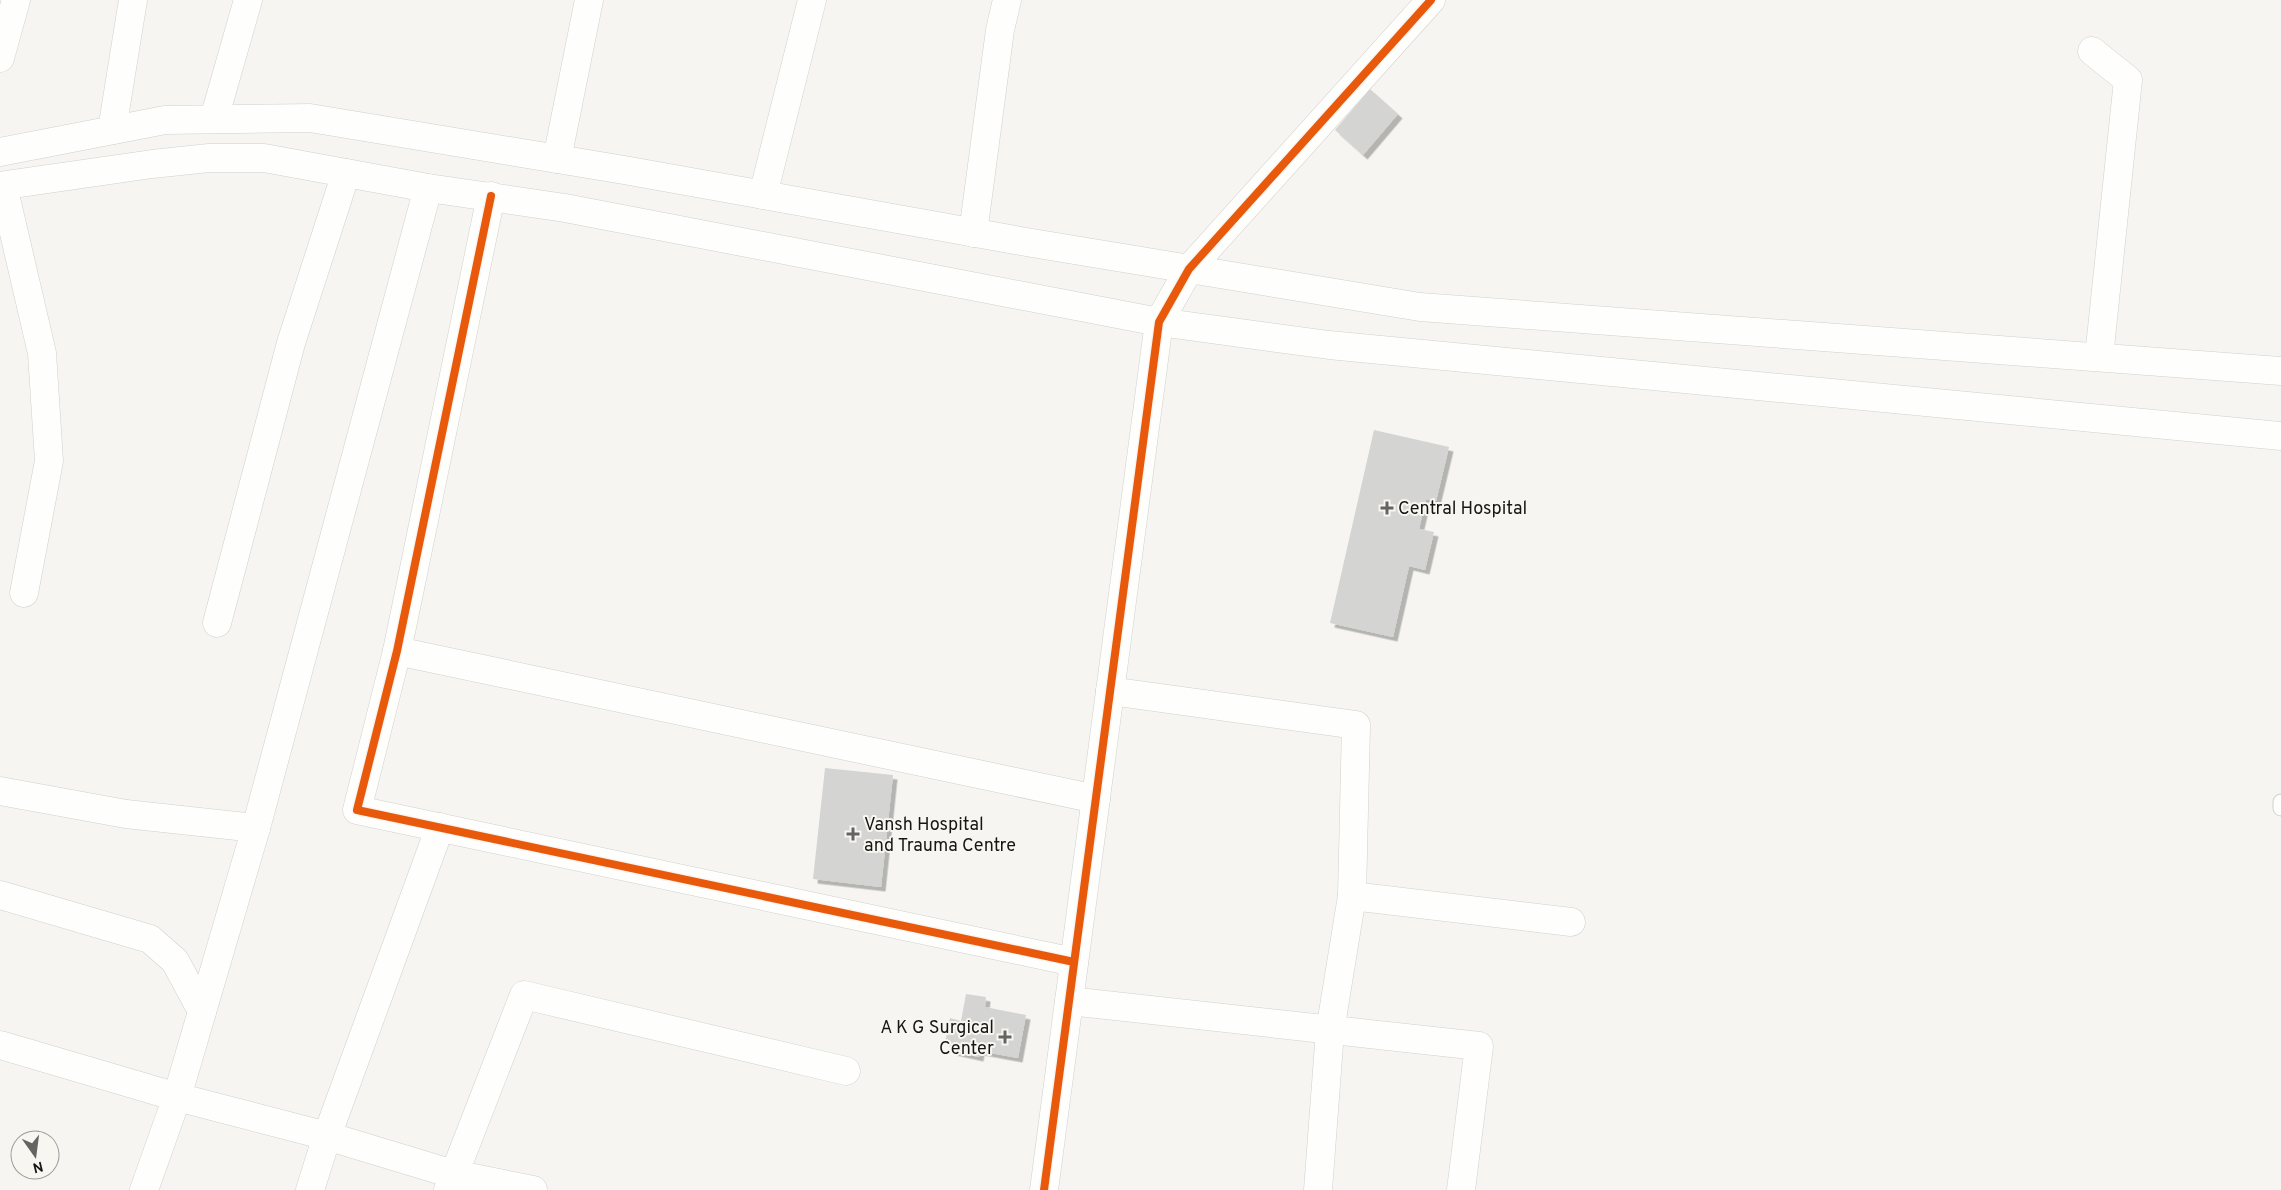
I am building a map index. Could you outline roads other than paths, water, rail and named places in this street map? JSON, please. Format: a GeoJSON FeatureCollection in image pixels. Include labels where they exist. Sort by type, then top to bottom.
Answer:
{"type":"FeatureCollection","features":[{"type":"Feature","properties":{"kind":"street"},"geometry":{"type":"LineString","coordinates":[[1,47],[16,0]]}},
{"type":"Feature","properties":{"kind":"street"},"geometry":{"type":"LineString","coordinates":[[112,130],[133,0]]}},
{"type":"Feature","properties":{"kind":"street"},"geometry":{"type":"LineString","coordinates":[[214,119],[248,0]]}},
{"type":"Feature","properties":{"kind":"street"},"geometry":{"type":"LineString","coordinates":[[557,159],[589,0]]}},
{"type":"Feature","properties":{"kind":"street"},"geometry":{"type":"LineString","coordinates":[[763,195],[812,0]]}},
{"type":"Feature","properties":{"kind":"street"},"geometry":{"type":"LineString","coordinates":[[973,233],[1000,30],[1007,0]]}},
{"type":"Feature","properties":{"kind":"street"},"geometry":{"type":"LineString","coordinates":[[1044,1190],[1159,322],[1189,269],[1432,0]]}},
{"type":"Feature","properties":{"kind":"street"},"geometry":{"type":"LineString","coordinates":[[2092,51],[2128,80],[2099,357]]}},
{"type":"Feature","properties":{"kind":"street"},"geometry":{"type":"LineString","coordinates":[[0,152],[165,120],[310,118],[557,159],[973,233],[1420,307],[2281,371]]}},
{"type":"Feature","properties":{"kind":"street"},"geometry":{"type":"LineString","coordinates":[[24,593],[49,461],[42,353],[1,186],[152,164],[209,158],[264,158],[428,188],[564,208],[1159,322],[1328,345],[2281,436]]}},
{"type":"Feature","properties":{"kind":"street"},"geometry":{"type":"LineString","coordinates":[[217,623],[291,343],[346,173]]}},
{"type":"Feature","properties":{"kind":"street"},"geometry":{"type":"LineString","coordinates":[[144,1190],[177,1097],[256,828],[428,188]]}},
{"type":"Feature","properties":{"kind":"street"},"geometry":{"type":"LineString","coordinates":[[491,196],[397,651],[356,810],[1074,962]]}},
{"type":"Feature","properties":{"kind":"street"},"geometry":{"type":"LineString","coordinates":[[397,651],[1096,799]]}},
{"type":"Feature","properties":{"kind":"street"},"geometry":{"type":"LineString","coordinates":[[1110,691],[1356,725],[1352,896],[1330,1031],[1318,1190]]}},
{"type":"Feature","properties":{"kind":"street"},"geometry":{"type":"LineString","coordinates":[[0,791],[126,814],[256,828]]}},
{"type":"Feature","properties":{"kind":"street"},"geometry":{"type":"LineString","coordinates":[[310,1190],[327,1136],[440,827]]}},
{"type":"Feature","properties":{"kind":"street"},"geometry":{"type":"LineString","coordinates":[[0,896],[150,939],[175,961],[202,1011]]}},
{"type":"Feature","properties":{"kind":"street"},"geometry":{"type":"LineString","coordinates":[[1352,896],[1571,922]]}},
{"type":"Feature","properties":{"kind":"street"},"geometry":{"type":"LineString","coordinates":[[451,1182],[524,995],[846,1071]]}},
{"type":"Feature","properties":{"kind":"street"},"geometry":{"type":"LineString","coordinates":[[1069,1000],[1330,1031],[1479,1046],[1461,1190]]}},
{"type":"Feature","properties":{"kind":"street"},"geometry":{"type":"LineString","coordinates":[[0,1045],[177,1097],[327,1136],[451,1182],[533,1190]]}},
{"type":"Feature","properties":{"kind":"lane"},"geometry":{"type":"LineString","coordinates":[[2281,802],[2281,808]]}},
{"type":"Feature","properties":{"kind":"place","name":"Central Hospital"},"geometry":{"type":"Point","coordinates":[1387,508]}},
{"type":"Feature","properties":{"kind":"place","name":"Vansh Hospital and Trauma Centre"},"geometry":{"type":"Point","coordinates":[853,834]}},
{"type":"Feature","properties":{"kind":"place","name":"A K G Surgical Center"},"geometry":{"type":"Point","coordinates":[1005,1037]}}]}
